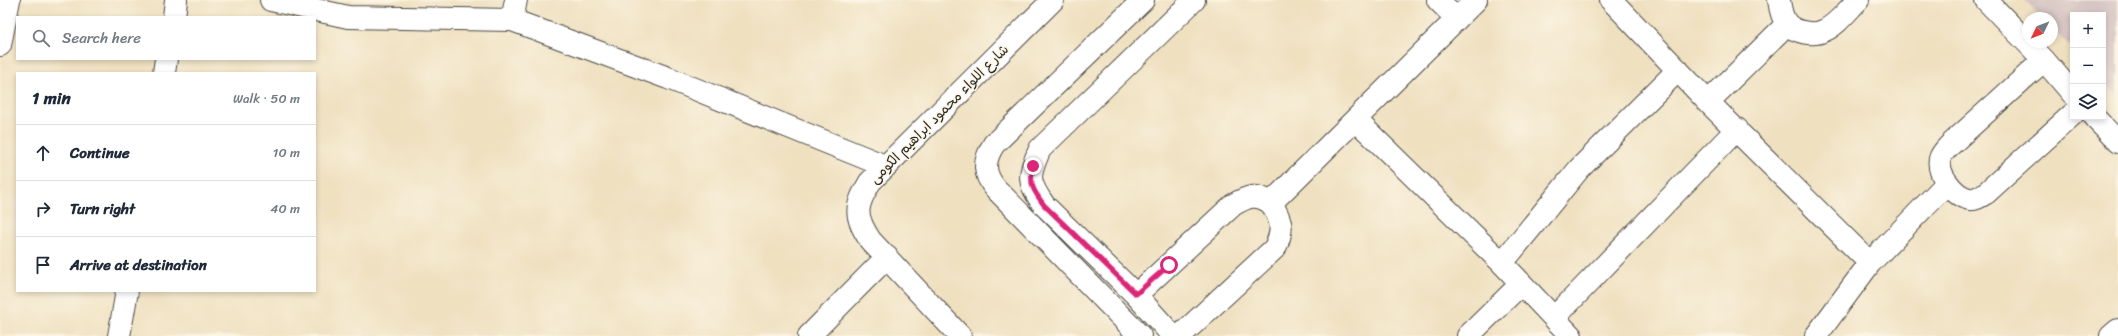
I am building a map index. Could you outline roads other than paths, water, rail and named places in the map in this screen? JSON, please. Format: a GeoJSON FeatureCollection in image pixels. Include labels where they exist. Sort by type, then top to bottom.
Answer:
{"type":"FeatureCollection","features":[{"type":"Feature","properties":{"kind":"street"},"geometry":{"type":"LineString","coordinates":[[0,45],[9,0]]}},
{"type":"Feature","properties":{"kind":"street"},"geometry":{"type":"LineString","coordinates":[[174,16],[176,0]]}},
{"type":"Feature","properties":{"kind":"street"},"geometry":{"type":"LineString","coordinates":[[271,0],[348,17],[514,10],[668,78],[885,166]]}},
{"type":"Feature","properties":{"kind":"street","name":"شارع اللواء محمود ابراهيم الكومى"},"geometry":{"type":"LineString","coordinates":[[960,336],[870,240],[858,222],[859,200],[870,182],[885,166],[1053,0]]}},
{"type":"Feature","properties":{"kind":"street"},"geometry":{"type":"LineString","coordinates":[[1140,336],[996,189],[988,180],[985,167],[987,155],[994,144],[1143,0]]}},
{"type":"Feature","properties":{"kind":"street"},"geometry":{"type":"LineString","coordinates":[[1173,336],[1136,294],[1044,205],[1032,188],[1031,177],[1033,166],[1040,149],[1194,0]]}},
{"type":"Feature","properties":{"kind":"street"},"geometry":{"type":"LineString","coordinates":[[1438,0],[1457,19]]}},
{"type":"Feature","properties":{"kind":"street"},"geometry":{"type":"LineString","coordinates":[[1271,203],[1476,0]]}},
{"type":"Feature","properties":{"kind":"street"},"geometry":{"type":"LineString","coordinates":[[1611,0],[1708,102],[1737,129],[1870,263]]}},
{"type":"Feature","properties":{"kind":"street"},"geometry":{"type":"LineString","coordinates":[[1779,0],[1780,9],[1787,24],[1800,31],[1812,34],[1823,31],[1858,0]]}},
{"type":"Feature","properties":{"kind":"street"},"geometry":{"type":"LineString","coordinates":[[1986,0],[2044,60],[2070,90]]}},
{"type":"Feature","properties":{"kind":"street"},"geometry":{"type":"LineString","coordinates":[[1708,102],[1787,24]]}},
{"type":"Feature","properties":{"kind":"street"},"geometry":{"type":"LineString","coordinates":[[164,72],[166,60]]}},
{"type":"Feature","properties":{"kind":"street"},"geometry":{"type":"LineString","coordinates":[[2044,60],[1949,146],[1940,158],[1940,169],[1947,183],[1959,194],[1969,199],[1977,198],[1986,193],[2070,117]]}},
{"type":"Feature","properties":{"kind":"street"},"geometry":{"type":"LineString","coordinates":[[1502,263],[1579,169],[1678,70]]}},
{"type":"Feature","properties":{"kind":"street"},"geometry":{"type":"LineString","coordinates":[[1356,120],[1502,263],[1571,336]]}},
{"type":"Feature","properties":{"kind":"street"},"geometry":{"type":"LineString","coordinates":[[2097,120],[2118,142]]}},
{"type":"Feature","properties":{"kind":"street"},"geometry":{"type":"LineString","coordinates":[[1554,318],[1737,129]]}},
{"type":"Feature","properties":{"kind":"street"},"geometry":{"type":"LineString","coordinates":[[1816,336],[1870,263],[1947,183]]}},
{"type":"Feature","properties":{"kind":"street"},"geometry":{"type":"LineString","coordinates":[[1136,294],[1233,205],[1251,197],[1262,197],[1271,203],[1279,215],[1282,226],[1275,248],[1180,336]]}},
{"type":"Feature","properties":{"kind":"street"},"geometry":{"type":"LineString","coordinates":[[809,336],[887,257]]}},
{"type":"Feature","properties":{"kind":"street"},"geometry":{"type":"LineString","coordinates":[[1468,336],[1521,284]]}},
{"type":"Feature","properties":{"kind":"street"},"geometry":{"type":"LineString","coordinates":[[119,336],[127,292]]}},
{"type":"Feature","properties":{"kind":"street"},"geometry":{"type":"LineString","coordinates":[[2111,336],[2118,330]]}}]}
